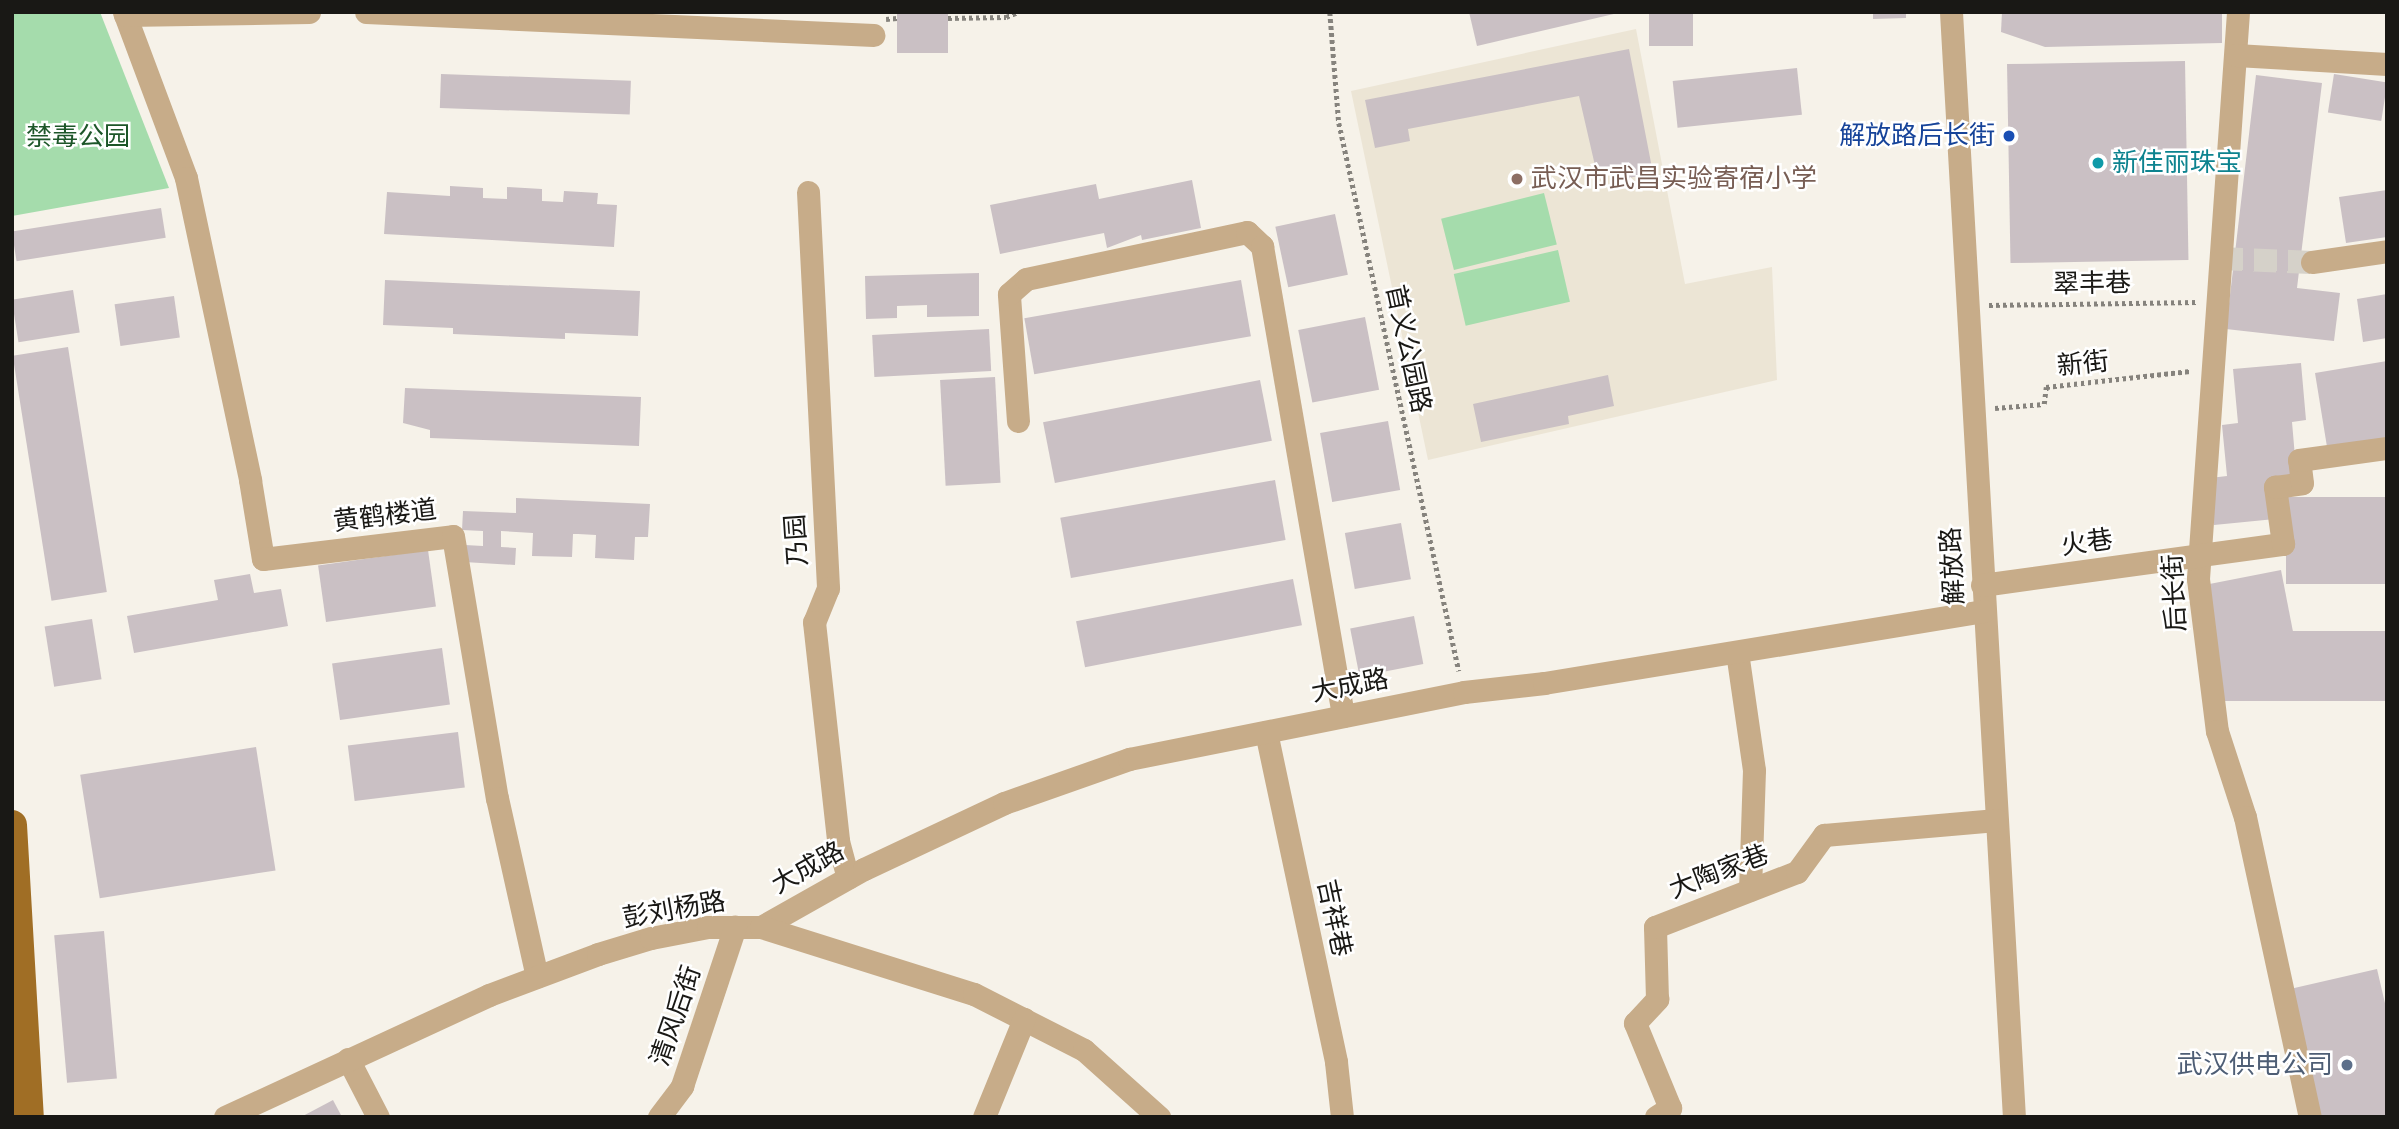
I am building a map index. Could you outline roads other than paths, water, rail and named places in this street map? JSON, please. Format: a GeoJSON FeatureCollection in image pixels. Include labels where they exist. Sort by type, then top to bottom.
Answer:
{"type":"FeatureCollection","features":[{"type":"Feature","properties":{"kind":"main road"},"geometry":{"type":"LineString","coordinates":[[12,825],[29,1117]]}},
{"type":"Feature","properties":{"kind":"street"},"geometry":{"type":"LineString","coordinates":[[124,14],[309,12]]}},
{"type":"Feature","properties":{"kind":"street"},"geometry":{"type":"LineString","coordinates":[[366,12],[873,35]]}},
{"type":"Feature","properties":{"kind":"street","name":"解放路"},"geometry":{"type":"LineString","coordinates":[[1951,12],[2014,1117]]}},
{"type":"Feature","properties":{"kind":"street","name":"后长街"},"geometry":{"type":"LineString","coordinates":[[2238,12],[2198,555],[2217,731],[2245,817],[2310,1117]]}},
{"type":"Feature","properties":{"kind":"street","name":"黄鹤楼道"},"geometry":{"type":"LineString","coordinates":[[124,14],[186,178],[250,480],[263,559],[453,536],[497,798],[537,977]]}},
{"type":"Feature","properties":{"kind":"street"},"geometry":{"type":"LineString","coordinates":[[2236,55],[2387,64]]}},
{"type":"Feature","properties":{"kind":"street","name":"乃园"},"geometry":{"type":"LineString","coordinates":[[808,192],[828,588],[814,622],[838,841],[848,878]]}},
{"type":"Feature","properties":{"kind":"street"},"geometry":{"type":"LineString","coordinates":[[1018,421],[1009,295],[1026,279],[1247,232],[1255,239],[1262,246],[1343,716]]}},
{"type":"Feature","properties":{"kind":"street"},"geometry":{"type":"LineString","coordinates":[[2312,262],[2387,251]]}},
{"type":"Feature","properties":{"kind":"street","name":"火巷"},"geometry":{"type":"LineString","coordinates":[[1982,585],[2283,544],[2275,487],[2302,483],[2299,460],[2387,448]]}},
{"type":"Feature","properties":{"kind":"street","name":"大成路"},"geometry":{"type":"LineString","coordinates":[[761,926],[848,878],[1017,798],[1129,759],[1464,692],[1737,652],[1984,611]]}},
{"type":"Feature","properties":{"kind":"street"},"geometry":{"type":"LineString","coordinates":[[1737,652],[1754,770],[1750,890]]}},
{"type":"Feature","properties":{"kind":"street","name":"吉祥巷"},"geometry":{"type":"LineString","coordinates":[[1266,732],[1336,1062],[1342,1117]]}},
{"type":"Feature","properties":{"kind":"street","name":"大陶家巷"},"geometry":{"type":"LineString","coordinates":[[1666,1114],[1635,1023],[1657,999],[1655,927],[1797,872],[1824,835],[1996,820]]}},
{"type":"Feature","properties":{"kind":"street","name":"彭刘杨路"},"geometry":{"type":"LineString","coordinates":[[225,1117],[348,1059],[537,977],[651,937],[761,926],[974,994],[1084,1050],[1159,1117]]}},
{"type":"Feature","properties":{"kind":"street","name":"清风后街"},"geometry":{"type":"LineString","coordinates":[[659,1117],[682,1086],[735,927]]}},
{"type":"Feature","properties":{"kind":"street"},"geometry":{"type":"LineString","coordinates":[[984,1117],[1024,1019]]}},
{"type":"Feature","properties":{"kind":"street"},"geometry":{"type":"LineString","coordinates":[[348,1059],[378,1117]]}},
{"type":"Feature","properties":{"kind":"tunnel"},"geometry":{"type":"LineString","coordinates":[[2220,258],[2312,262]]}},
{"type":"Feature","properties":{"kind":"place","name":"解放路后长街"},"geometry":{"type":"Point","coordinates":[2009,136]}},
{"type":"Feature","properties":{"kind":"place","name":"新佳丽珠宝"},"geometry":{"type":"Point","coordinates":[2098,163]}},
{"type":"Feature","properties":{"kind":"place","name":"武汉市武昌实验寄宿小学"},"geometry":{"type":"Point","coordinates":[1517,179]}},
{"type":"Feature","properties":{"kind":"place","name":"武汉供电公司"},"geometry":{"type":"Point","coordinates":[2347,1065]}},
{"type":"Feature","properties":{"kind":"park label","name":"禁毒公园"},"geometry":{"type":"Point","coordinates":[78,137]}}]}
